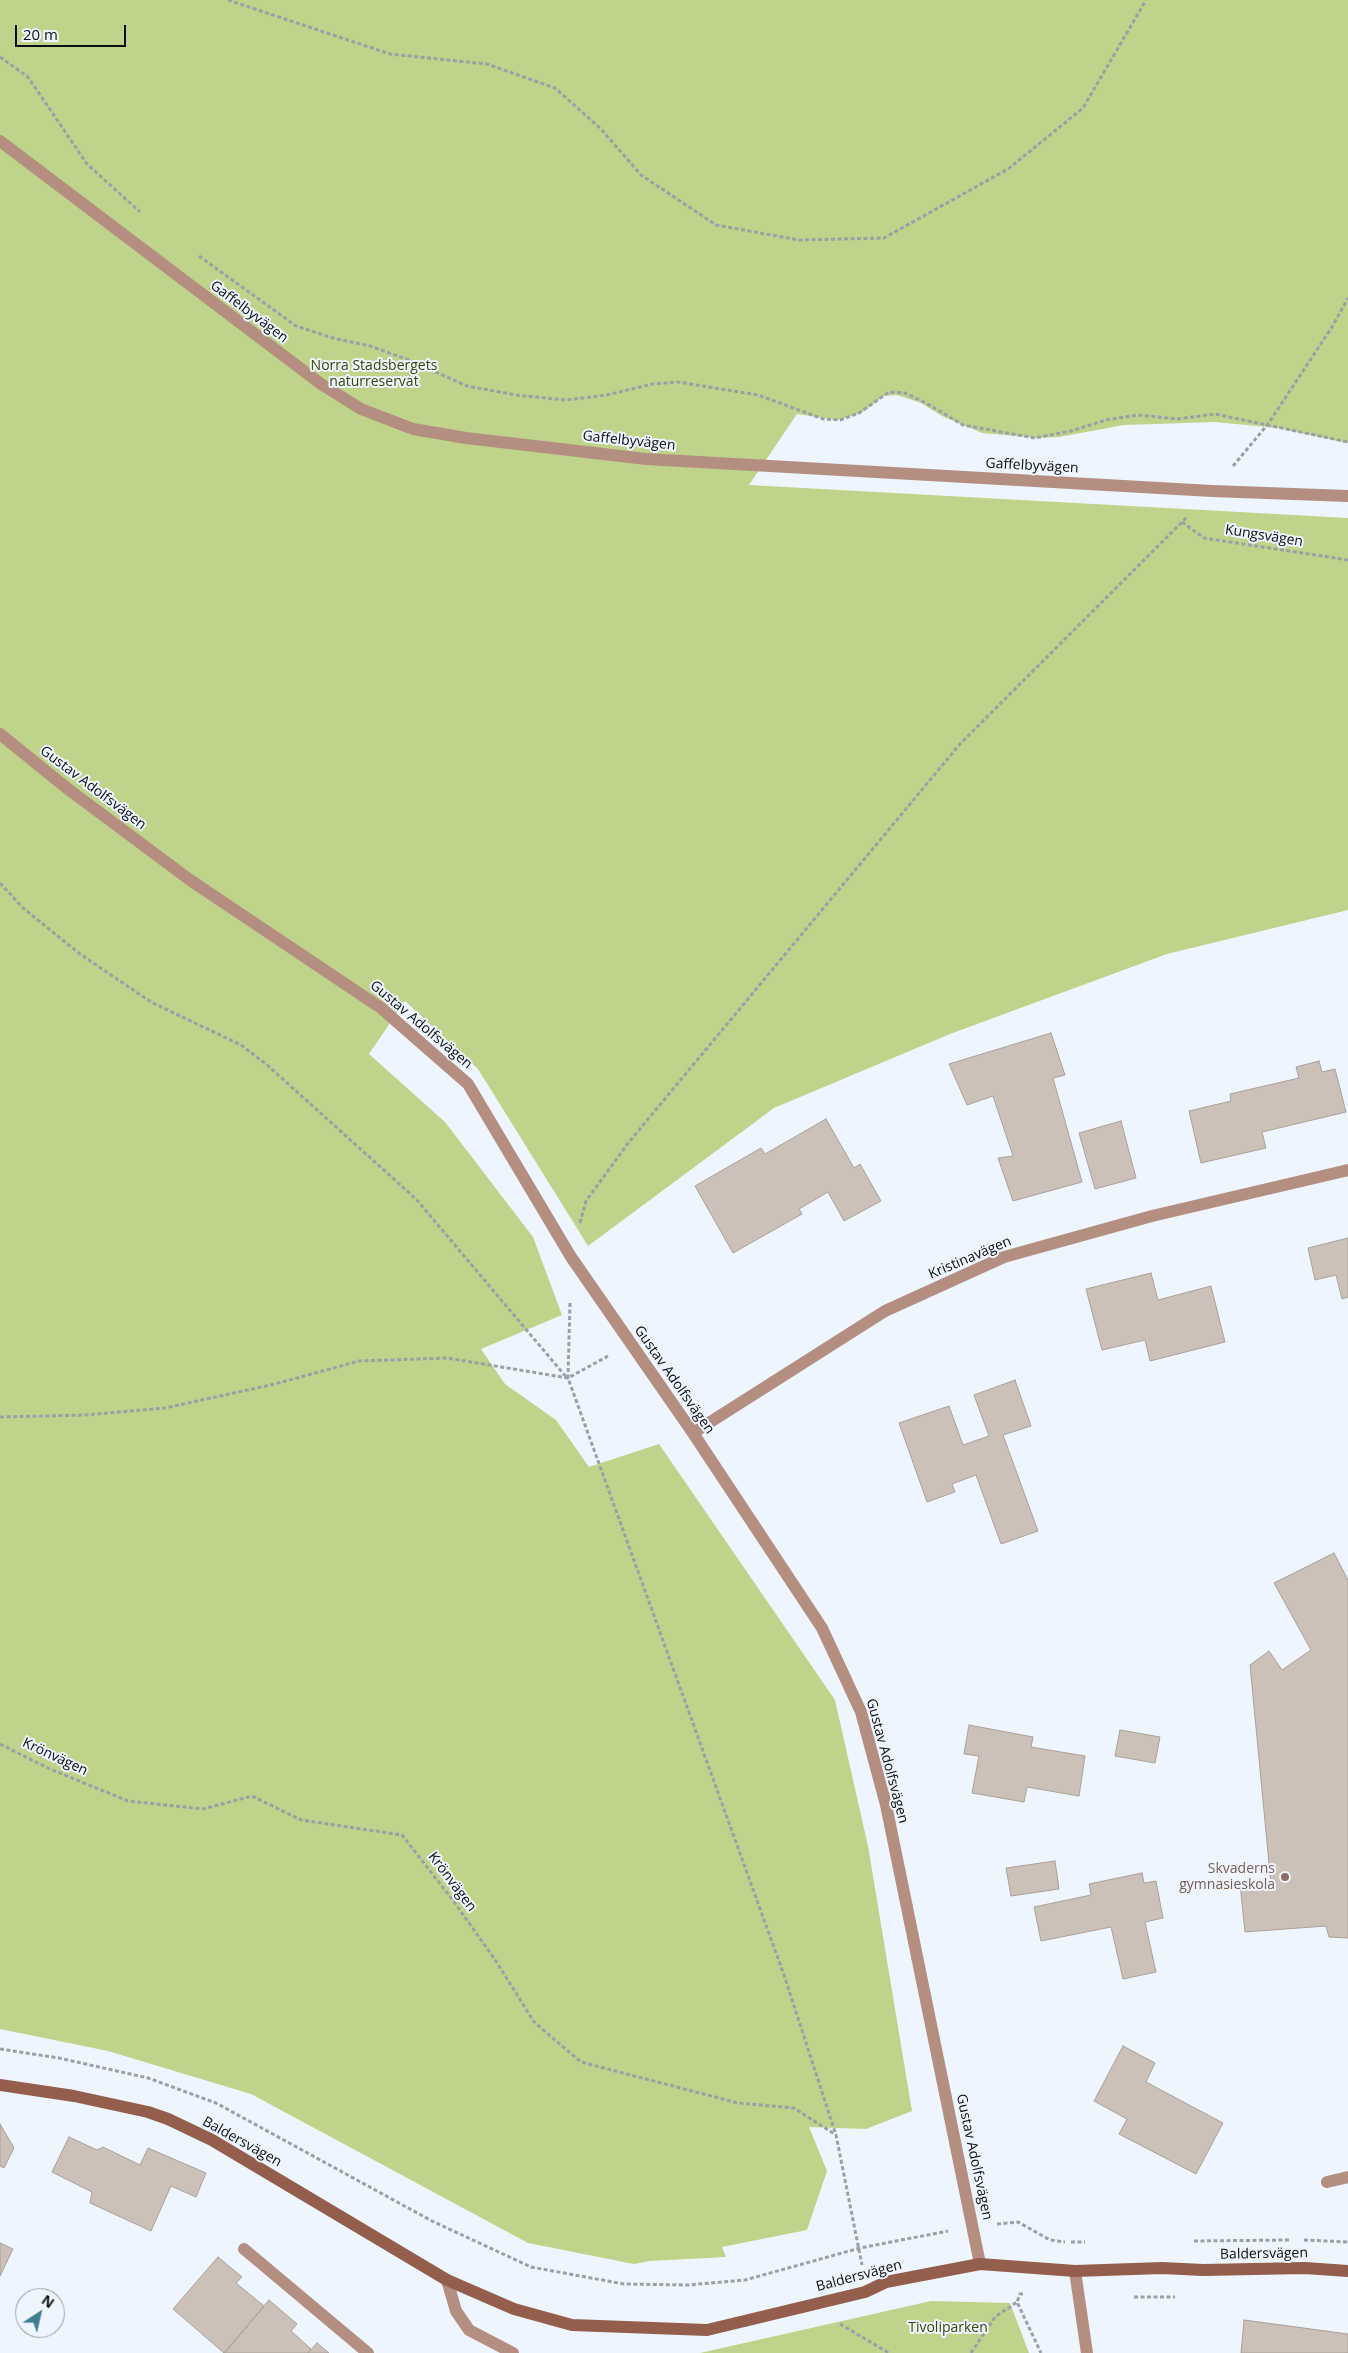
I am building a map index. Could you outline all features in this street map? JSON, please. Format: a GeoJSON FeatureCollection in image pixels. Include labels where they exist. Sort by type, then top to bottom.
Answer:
{"type":"FeatureCollection","features":[{"type":"Feature","properties":{"kind":"street","name":"Gaffelbyvägen"},"geometry":{"type":"LineString","coordinates":[[0,141],[321,384],[361,409],[413,429],[466,438],[646,459],[1212,491],[1348,496]]}},
{"type":"Feature","properties":{"kind":"street","name":"Gustav Adolfsvägen"},"geometry":{"type":"LineString","coordinates":[[0,734],[68,789],[190,880],[381,1008],[468,1084],[571,1257],[693,1433],[822,1628],[861,1712],[888,1814],[980,2264]]}},
{"type":"Feature","properties":{"kind":"street","name":"Kristinavägen"},"geometry":{"type":"LineString","coordinates":[[693,1433],[885,1311],[1004,1256],[1152,1216],[1348,1170]]}},
{"type":"Feature","properties":{"kind":"street","name":"Baldersvägen"},"geometry":{"type":"LineString","coordinates":[[0,2085],[74,2096],[148,2112],[168,2119],[220,2145],[447,2280],[514,2309],[572,2325],[707,2330],[865,2292],[886,2282],[980,2264],[1075,2271],[1162,2268],[1203,2270],[1305,2268],[1348,2270]]}},
{"type":"Feature","properties":{"kind":"street"},"geometry":{"type":"LineString","coordinates":[[1327,2182],[1348,2177]]}},
{"type":"Feature","properties":{"kind":"street"},"geometry":{"type":"LineString","coordinates":[[244,2249],[368,2353]]}},
{"type":"Feature","properties":{"kind":"street"},"geometry":{"type":"LineString","coordinates":[[1075,2271],[1087,2353]]}},
{"type":"Feature","properties":{"kind":"street"},"geometry":{"type":"LineString","coordinates":[[447,2280],[456,2311],[469,2330],[513,2353]]}},
{"type":"Feature","properties":{"kind":"path"},"geometry":{"type":"LineString","coordinates":[[228,0],[390,54],[487,64],[555,88],[601,129],[641,175],[716,225],[798,240],[884,238],[1008,169],[1084,108],[1146,0]]}},
{"type":"Feature","properties":{"kind":"path"},"geometry":{"type":"LineString","coordinates":[[0,57],[28,77],[87,164],[143,214]]}},
{"type":"Feature","properties":{"kind":"path"},"geometry":{"type":"LineString","coordinates":[[198,255],[296,326],[386,352],[467,386],[516,395],[565,400],[608,395],[652,384],[678,382],[758,394],[823,420],[840,420],[859,412],[889,392],[904,393],[926,403],[963,426],[1035,438],[1071,431],[1106,420],[1138,415],[1177,419],[1215,414],[1348,442]]}},
{"type":"Feature","properties":{"kind":"path"},"geometry":{"type":"LineString","coordinates":[[568,1378],[571,1257],[586,1201],[629,1142],[960,744],[1212,491],[1268,424],[1332,327],[1348,298]]}},
{"type":"Feature","properties":{"kind":"path","name":"Kungsvägen"},"geometry":{"type":"LineString","coordinates":[[1182,522],[1204,538],[1348,560]]}},
{"type":"Feature","properties":{"kind":"path"},"geometry":{"type":"LineString","coordinates":[[0,882],[24,908],[88,959],[151,1002],[241,1045],[266,1064],[416,1199],[568,1378],[784,1975],[836,2135],[860,2248]]}},
{"type":"Feature","properties":{"kind":"path"},"geometry":{"type":"LineString","coordinates":[[0,1417],[86,1415],[165,1408],[275,1384],[359,1361],[447,1358],[568,1378],[631,1343]]}},
{"type":"Feature","properties":{"kind":"path","name":"Krönvägen"},"geometry":{"type":"LineString","coordinates":[[0,1744],[50,1769],[128,1801],[203,1809],[252,1796],[301,1820],[402,1836],[452,1899],[496,1961],[534,2022],[581,2062],[738,2103],[794,2108],[836,2135]]}},
{"type":"Feature","properties":{"kind":"path"},"geometry":{"type":"LineString","coordinates":[[0,2049],[59,2058],[148,2078],[216,2103],[432,2220],[530,2267],[624,2284],[688,2285],[745,2280],[860,2248],[973,2226],[1018,2222],[1050,2240],[1088,2242]]}},
{"type":"Feature","properties":{"kind":"path"},"geometry":{"type":"LineString","coordinates":[[1193,2241],[1322,2240],[1348,2242]]}},
{"type":"Feature","properties":{"kind":"path"},"geometry":{"type":"LineString","coordinates":[[971,2353],[995,2317],[1017,2302],[1020,2294],[1030,2295]]}},
{"type":"Feature","properties":{"kind":"path"},"geometry":{"type":"LineString","coordinates":[[1125,2297],[1180,2296]]}},
{"type":"Feature","properties":{"kind":"path"},"geometry":{"type":"LineString","coordinates":[[1017,2302],[1042,2353]]}},
{"type":"Feature","properties":{"kind":"path"},"geometry":{"type":"LineString","coordinates":[[808,2305],[889,2353]]}},
{"type":"Feature","properties":{"kind":"green space","name":"Norra Stadsbergets naturreservat"},"geometry":{"type":"Polygon","coordinates":[[[0,0],[1348,0],[1348,443],[1277,428],[1215,422],[1124,425],[1059,437],[1037,438],[982,433],[942,416],[921,403],[897,395],[884,396],[861,413],[837,420],[797,414],[749,485],[1348,518],[1348,910],[1167,954],[950,1034],[774,1108],[588,1246],[478,1069],[405,1001],[369,1054],[445,1122],[533,1237],[562,1315],[481,1349],[505,1384],[556,1420],[589,1467],[659,1444],[835,1700],[868,1846],[912,2111],[866,2129],[809,2127],[827,2171],[807,2230],[722,2247],[726,2257],[650,2261],[634,2264],[528,2243],[251,2094],[108,2051],[0,2029],[0,0]]]}},
{"type":"Feature","properties":{"kind":"green space","name":"Tivoliparken"},"geometry":{"type":"Polygon","coordinates":[[[931,2301],[1010,2303],[1029,2353],[700,2353],[931,2301]]]}},
{"type":"Feature","properties":{"kind":"building"},"geometry":{"type":"Polygon","coordinates":[[[1051,1033],[1065,1075],[1053,1078],[1082,1182],[1013,1201],[998,1158],[1013,1156],[993,1096],[967,1105],[949,1064],[1051,1033]]]}},
{"type":"Feature","properties":{"kind":"building"},"geometry":{"type":"Polygon","coordinates":[[[1319,1061],[1322,1072],[1335,1069],[1346,1112],[1262,1132],[1266,1148],[1201,1163],[1189,1111],[1231,1101],[1230,1094],[1299,1078],[1296,1067],[1319,1061]]]}},
{"type":"Feature","properties":{"kind":"building"},"geometry":{"type":"Polygon","coordinates":[[[826,1119],[854,1168],[860,1164],[881,1201],[844,1221],[828,1192],[799,1209],[802,1214],[733,1253],[695,1186],[761,1148],[765,1154],[826,1119]]]}},
{"type":"Feature","properties":{"kind":"building"},"geometry":{"type":"Polygon","coordinates":[[[1121,1121],[1136,1178],[1095,1189],[1079,1133],[1121,1121]]]}},
{"type":"Feature","properties":{"kind":"building"},"geometry":{"type":"Polygon","coordinates":[[[1348,1238],[1348,1297],[1342,1299],[1336,1275],[1315,1280],[1308,1248],[1348,1238]]]}},
{"type":"Feature","properties":{"kind":"building"},"geometry":{"type":"Polygon","coordinates":[[[1151,1273],[1158,1300],[1211,1286],[1225,1342],[1150,1361],[1145,1340],[1102,1350],[1086,1289],[1151,1273]]]}},
{"type":"Feature","properties":{"kind":"building"},"geometry":{"type":"Polygon","coordinates":[[[1015,1380],[1031,1426],[1003,1435],[1038,1531],[1001,1544],[976,1475],[952,1484],[955,1492],[927,1502],[899,1423],[949,1406],[963,1445],[989,1436],[974,1395],[1015,1380]]]}},
{"type":"Feature","properties":{"kind":"building"},"geometry":{"type":"Polygon","coordinates":[[[1334,1553],[1348,1580],[1348,1938],[1329,1937],[1326,1926],[1245,1932],[1240,1884],[1271,1884],[1250,1665],[1269,1651],[1282,1670],[1311,1650],[1274,1583],[1334,1553]]]}},
{"type":"Feature","properties":{"kind":"building"},"geometry":{"type":"Polygon","coordinates":[[[969,1725],[1033,1737],[1031,1747],[1085,1756],[1079,1796],[1027,1787],[1024,1802],[972,1793],[979,1756],[964,1754],[969,1725]]]}},
{"type":"Feature","properties":{"kind":"building"},"geometry":{"type":"Polygon","coordinates":[[[1120,1730],[1160,1737],[1155,1763],[1115,1756],[1120,1730]]]}},
{"type":"Feature","properties":{"kind":"building"},"geometry":{"type":"Polygon","coordinates":[[[1055,1861],[1059,1889],[1011,1896],[1006,1868],[1055,1861]]]}},
{"type":"Feature","properties":{"kind":"building"},"geometry":{"type":"Polygon","coordinates":[[[1142,1873],[1144,1883],[1156,1881],[1163,1918],[1145,1922],[1156,1972],[1123,1979],[1111,1927],[1041,1941],[1034,1907],[1091,1895],[1089,1884],[1142,1873]]]}},
{"type":"Feature","properties":{"kind":"building"},"geometry":{"type":"Polygon","coordinates":[[[1123,2046],[1155,2063],[1146,2082],[1223,2123],[1196,2174],[1119,2134],[1127,2119],[1094,2101],[1123,2046]]]}},
{"type":"Feature","properties":{"kind":"building"},"geometry":{"type":"Polygon","coordinates":[[[0,2124],[14,2148],[4,2168],[0,2166],[0,2124]]]}},
{"type":"Feature","properties":{"kind":"building"},"geometry":{"type":"Polygon","coordinates":[[[69,2137],[97,2150],[103,2147],[140,2165],[148,2148],[206,2173],[196,2197],[171,2186],[151,2231],[90,2203],[92,2192],[52,2172],[69,2137]]]}},
{"type":"Feature","properties":{"kind":"building"},"geometry":{"type":"Polygon","coordinates":[[[0,2243],[13,2249],[0,2276],[0,2243]]]}},
{"type":"Feature","properties":{"kind":"building"},"geometry":{"type":"Polygon","coordinates":[[[218,2257],[242,2277],[236,2283],[264,2306],[224,2353],[173,2309],[218,2257]]]}},
{"type":"Feature","properties":{"kind":"building"},"geometry":{"type":"Polygon","coordinates":[[[269,2300],[297,2324],[291,2331],[311,2349],[308,2353],[225,2353],[269,2300]]]}},
{"type":"Feature","properties":{"kind":"building"},"geometry":{"type":"Polygon","coordinates":[[[1244,2320],[1348,2334],[1348,2353],[1241,2353],[1244,2320]]]}},
{"type":"Feature","properties":{"kind":"building"},"geometry":{"type":"Polygon","coordinates":[[[317,2343],[329,2353],[308,2353],[317,2343]]]}},
{"type":"Feature","properties":{"kind":"place","name":"Skvaderns gymnasieskola"},"geometry":{"type":"Point","coordinates":[1285,1877]}}]}
